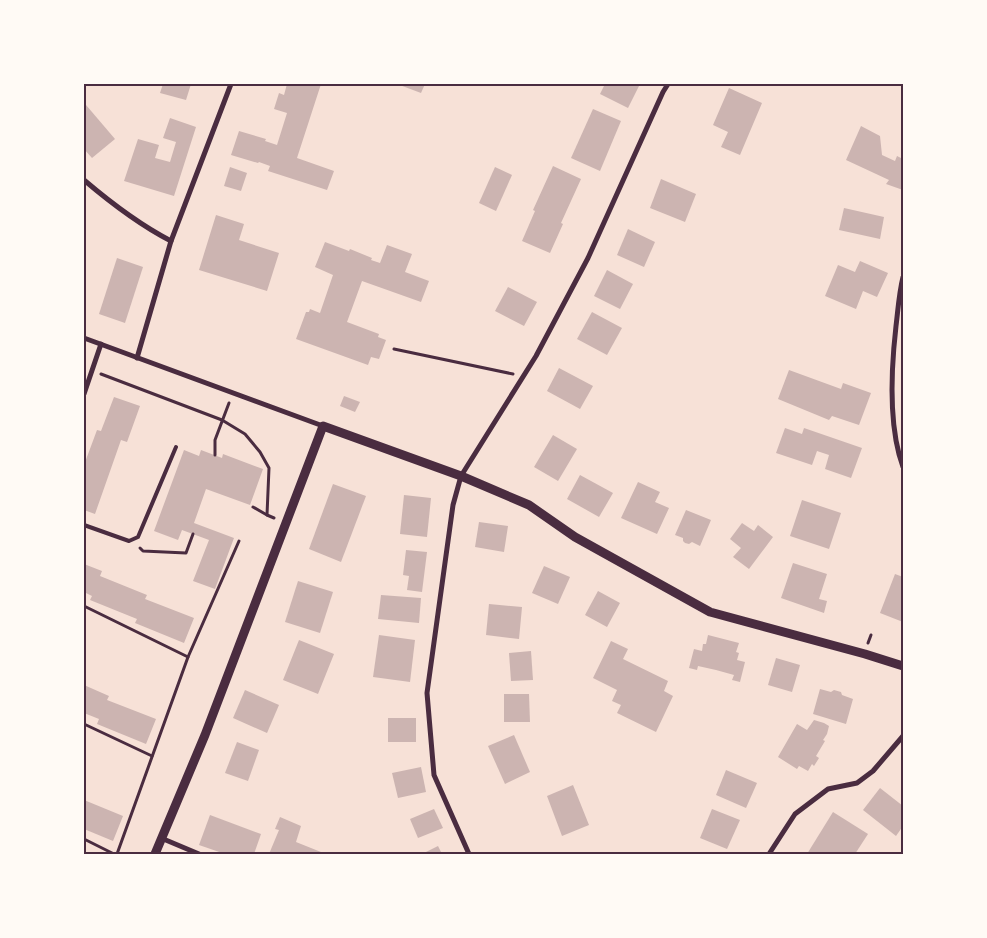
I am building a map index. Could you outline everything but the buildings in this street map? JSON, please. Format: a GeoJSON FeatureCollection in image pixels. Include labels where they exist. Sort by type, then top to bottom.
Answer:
{"type":"FeatureCollection","features":[{"type":"Feature","properties":{"kind":"street"},"geometry":{"type":"LineString","coordinates":[[137,358],[171,242],[231,84]]}},
{"type":"Feature","properties":{"kind":"street"},"geometry":{"type":"LineString","coordinates":[[469,854],[434,775],[427,693],[453,505],[461,476],[536,356],[588,258],[668,84]]}},
{"type":"Feature","properties":{"kind":"street"},"geometry":{"type":"LineString","coordinates":[[84,180],[132,218],[171,242]]}},
{"type":"Feature","properties":{"kind":"street"},"geometry":{"type":"LineString","coordinates":[[903,277],[893,350],[892,404],[898,453],[903,467]]}},
{"type":"Feature","properties":{"kind":"street"},"geometry":{"type":"LineString","coordinates":[[84,338],[461,476],[530,505],[575,537],[710,612],[903,666]]}},
{"type":"Feature","properties":{"kind":"street"},"geometry":{"type":"LineString","coordinates":[[84,394],[101,344]]}},
{"type":"Feature","properties":{"kind":"street"},"geometry":{"type":"LineString","coordinates":[[155,854],[206,735],[323,426]]}},
{"type":"Feature","properties":{"kind":"street"},"geometry":{"type":"LineString","coordinates":[[769,854],[795,814],[828,789],[857,783],[873,771],[903,736]]}},
{"type":"Feature","properties":{"kind":"street"},"geometry":{"type":"LineString","coordinates":[[162,838],[200,854]]}},
{"type":"Feature","properties":{"kind":"lane"},"geometry":{"type":"LineString","coordinates":[[84,525],[129,540],[138,537],[176,447]]}},
{"type":"Feature","properties":{"kind":"path"},"geometry":{"type":"LineString","coordinates":[[394,350],[523,376]]}},
{"type":"Feature","properties":{"kind":"path"},"geometry":{"type":"LineString","coordinates":[[92,371],[222,420],[245,434],[260,452],[269,468],[267,515]]}},
{"type":"Feature","properties":{"kind":"path"},"geometry":{"type":"LineString","coordinates":[[214,455],[215,440],[233,393]]}},
{"type":"Feature","properties":{"kind":"path"},"geometry":{"type":"LineString","coordinates":[[252,507],[287,522]]}},
{"type":"Feature","properties":{"kind":"path"},"geometry":{"type":"LineString","coordinates":[[129,540],[143,550],[186,553],[193,534]]}},
{"type":"Feature","properties":{"kind":"path"},"geometry":{"type":"LineString","coordinates":[[84,840],[116,854],[188,658],[239,541]]}},
{"type":"Feature","properties":{"kind":"path"},"geometry":{"type":"LineString","coordinates":[[84,606],[188,658]]}},
{"type":"Feature","properties":{"kind":"path"},"geometry":{"type":"LineString","coordinates":[[84,724],[152,756]]}}]}
